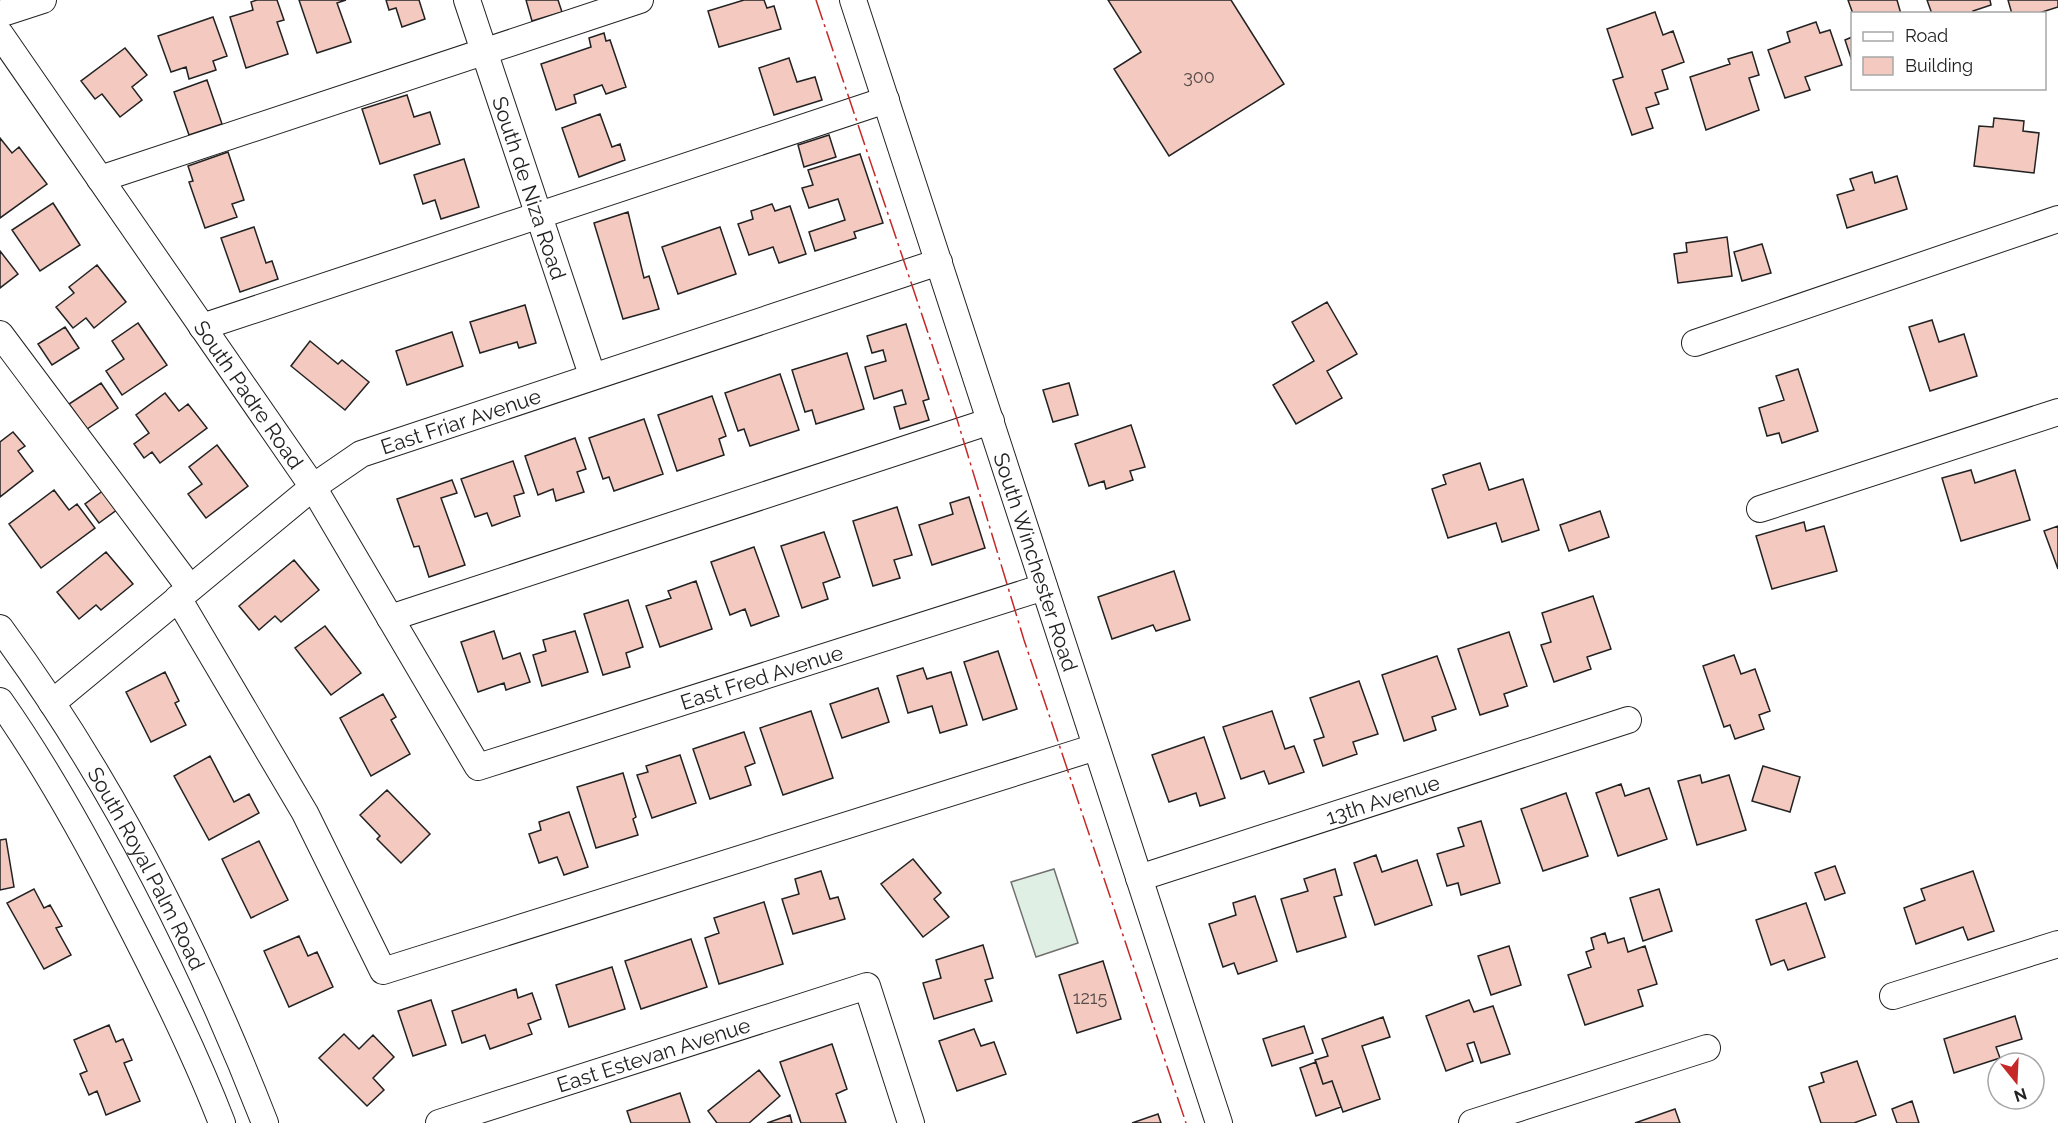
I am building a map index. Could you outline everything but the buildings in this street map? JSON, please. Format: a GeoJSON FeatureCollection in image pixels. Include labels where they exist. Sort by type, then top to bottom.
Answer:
{"type":"FeatureCollection","features":[{"type":"Feature","properties":{"kind":"street"},"geometry":{"type":"LineString","coordinates":[[0,14],[43,0]]}},
{"type":"Feature","properties":{"kind":"street","name":"South de Niza Road"},"geometry":{"type":"LineString","coordinates":[[467,0],[592,375]]}},
{"type":"Feature","properties":{"kind":"street"},"geometry":{"type":"LineString","coordinates":[[100,179],[640,0]]}},
{"type":"Feature","properties":{"kind":"street","name":"South Winchester Road"},"geometry":{"type":"LineString","coordinates":[[853,0],[1219,1123]]}},
{"type":"Feature","properties":{"kind":"street","name":"South Padre Road"},"geometry":{"type":"LineString","coordinates":[[0,34],[313,487],[478,767]]}},
{"type":"Feature","properties":{"kind":"street"},"geometry":{"type":"LineString","coordinates":[[202,327],[886,100]]}},
{"type":"Feature","properties":{"kind":"street"},"geometry":{"type":"LineString","coordinates":[[1695,343],[2058,219]]}},
{"type":"Feature","properties":{"kind":"street","name":"East Friar Avenue"},"geometry":{"type":"LineString","coordinates":[[52,703],[313,487],[361,454],[592,375],[939,262]]}},
{"type":"Feature","properties":{"kind":"street"},"geometry":{"type":"LineString","coordinates":[[0,334],[184,593],[305,813],[383,971],[1096,747]]}},
{"type":"Feature","properties":{"kind":"street"},"geometry":{"type":"LineString","coordinates":[[1760,508],[2058,412]]}},
{"type":"Feature","properties":{"kind":"street"},"geometry":{"type":"LineString","coordinates":[[390,618],[991,422]]}},
{"type":"Feature","properties":{"kind":"street","name":"East Fred Avenue"},"geometry":{"type":"LineString","coordinates":[[478,767],[1044,587]]}},
{"type":"Feature","properties":{"kind":"street","name":"South Royal Palm Road"},"geometry":{"type":"LineString","coordinates":[[0,628],[52,703],[127,825],[188,943],[240,1058],[265,1123]]}},
{"type":"Feature","properties":{"kind":"street","name":"South Royal Palm Road"},"geometry":{"type":"LineString","coordinates":[[0,701],[9,735],[91,848],[150,962],[202,1073],[222,1123]]}},
{"type":"Feature","properties":{"kind":"street","name":"13th Avenue"},"geometry":{"type":"LineString","coordinates":[[1139,878],[1628,720]]}},
{"type":"Feature","properties":{"kind":"street"},"geometry":{"type":"LineString","coordinates":[[1893,996],[2058,944]]}},
{"type":"Feature","properties":{"kind":"street","name":"East Estevan Avenue"},"geometry":{"type":"LineString","coordinates":[[438,1123],[867,986],[911,1123]]}},
{"type":"Feature","properties":{"kind":"street"},"geometry":{"type":"LineString","coordinates":[[1472,1123],[1707,1048]]}},
{"type":"Feature","properties":{"kind":"green space"},"geometry":{"type":"Polygon","coordinates":[[[1054,869],[1078,943],[1036,957],[1011,882],[1054,869]]]}},
{"type":"Feature","properties":{"kind":"power"},"geometry":{"type":"LineString","coordinates":[[816,0],[956,416],[1024,640],[1186,1123]]}}]}
